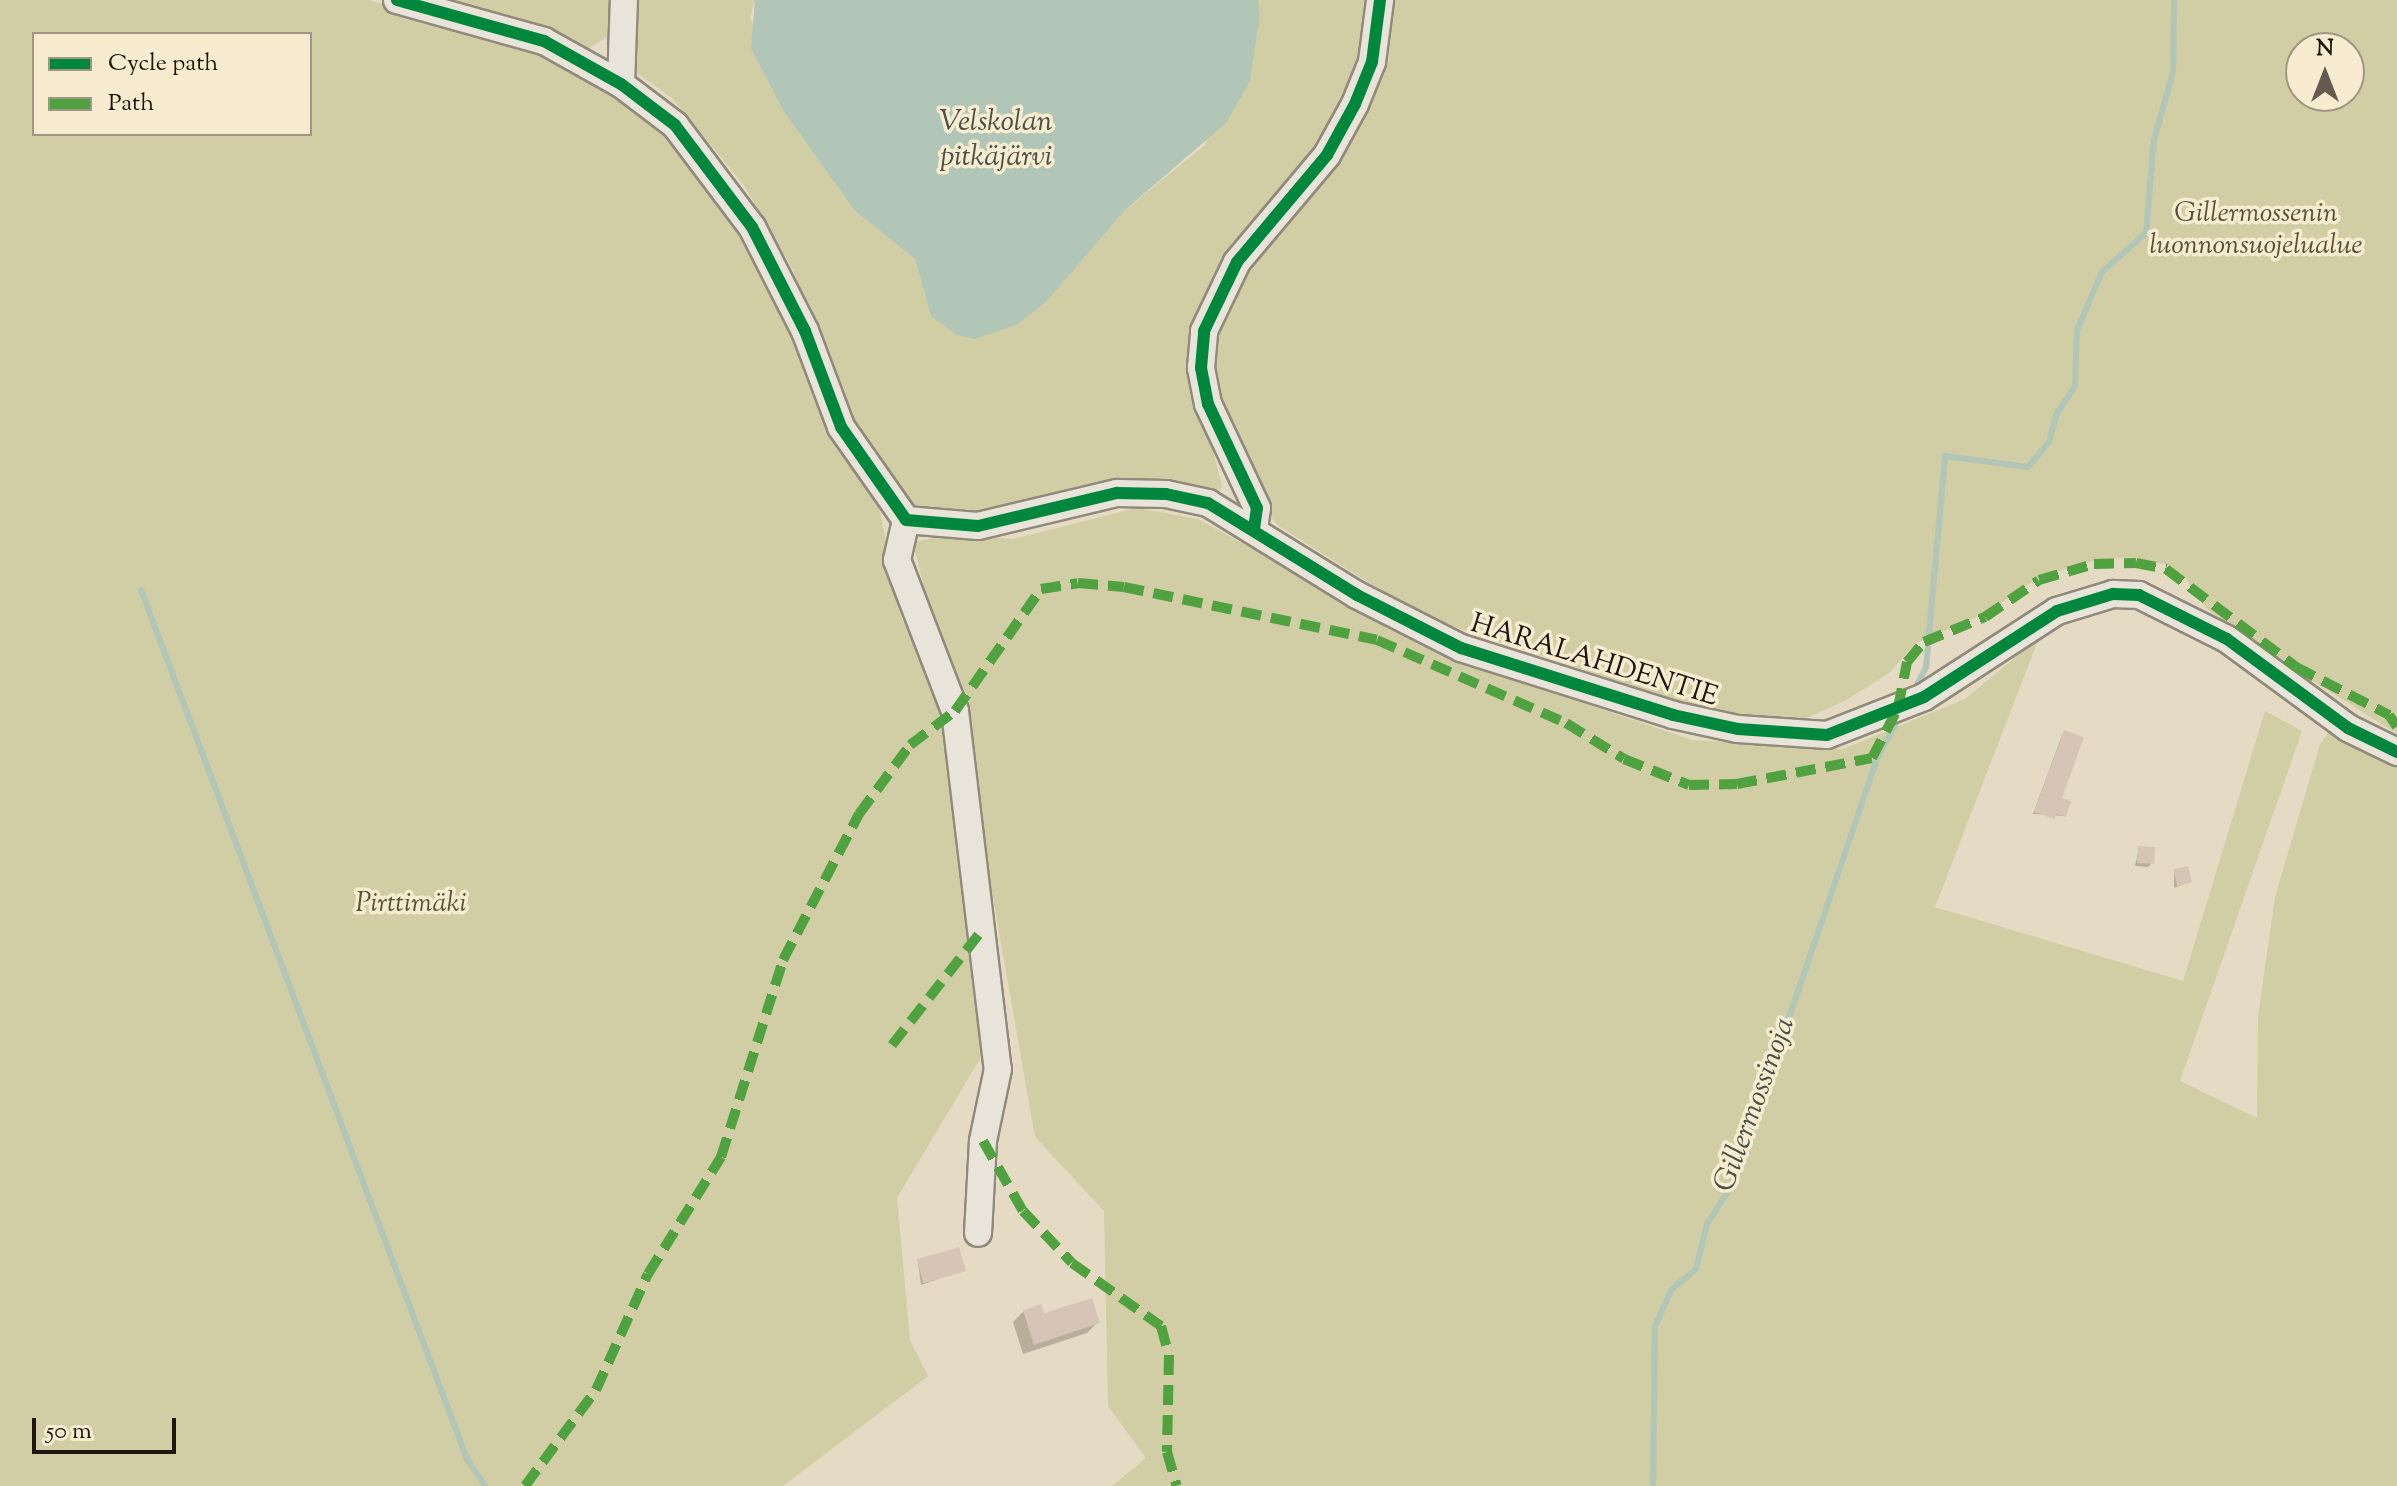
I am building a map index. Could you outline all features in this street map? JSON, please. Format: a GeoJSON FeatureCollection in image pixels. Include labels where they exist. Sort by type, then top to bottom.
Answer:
{"type":"FeatureCollection","features":[{"type":"Feature","properties":{"kind":"street"},"geometry":{"type":"LineString","coordinates":[[397,0],[544,41],[621,84],[675,125],[752,227],[805,331],[841,427],[906,520],[897,560],[955,711],[998,1069],[983,1141],[978,1233]]}},
{"type":"Feature","properties":{"kind":"street"},"geometry":{"type":"LineString","coordinates":[[621,84],[624,0]]}},
{"type":"Feature","properties":{"kind":"street"},"geometry":{"type":"LineString","coordinates":[[1254,529],[1257,508],[1208,404],[1201,368],[1204,331],[1237,262],[1327,155],[1355,104],[1375,52],[1380,0]]}},
{"type":"Feature","properties":{"kind":"street","name":"HARALAHDENTIE"},"geometry":{"type":"LineString","coordinates":[[906,520],[988,525],[1117,493],[1208,503],[1357,595],[1461,648],[1673,715],[1738,729],[1827,735],[1924,697],[2057,611],[2113,594],[2139,595],[2227,639],[2348,728],[2397,752]]}},
{"type":"Feature","properties":{"kind":"green space","name":"Pirttimäki"},"geometry":{"type":"Polygon","coordinates":[[[0,0],[369,0],[556,59],[616,89],[684,147],[734,218],[777,297],[838,449],[879,508],[902,619],[915,646],[944,656],[937,692],[959,810],[984,1052],[897,1198],[910,1340],[928,1376],[783,1486],[0,1486],[0,0]]]}},
{"type":"Feature","properties":{"kind":"green space"},"geometry":{"type":"Polygon","coordinates":[[[436,0],[617,0],[617,31],[586,50],[548,32],[436,0]]]}},
{"type":"Feature","properties":{"kind":"green space"},"geometry":{"type":"Polygon","coordinates":[[[638,0],[755,0],[750,17],[784,112],[855,211],[915,259],[931,316],[1092,244],[1124,211],[1205,145],[1260,14],[1258,0],[1374,0],[1350,102],[1199,330],[1202,405],[1222,487],[1213,498],[1138,479],[976,514],[916,507],[890,487],[854,429],[792,268],[743,184],[672,98],[637,73],[638,0]]]}},
{"type":"Feature","properties":{"kind":"green space","name":"Gillermossenin luonnonsuojelualue"},"geometry":{"type":"Polygon","coordinates":[[[1384,0],[2397,0],[2397,734],[2241,635],[2205,607],[2184,576],[2168,565],[2132,557],[2093,561],[2039,577],[1986,613],[1916,643],[1889,673],[1845,701],[1797,722],[1727,717],[1422,616],[1277,525],[1263,507],[1213,402],[1210,333],[1242,265],[1332,159],[1384,0]]]}},
{"type":"Feature","properties":{"kind":"green space"},"geometry":{"type":"Polygon","coordinates":[[[1137,508],[1198,519],[1448,657],[1692,740],[1843,749],[1965,699],[2039,638],[1935,907],[2183,981],[2265,711],[2302,731],[2180,1081],[2257,1118],[2258,1017],[2275,897],[2320,744],[2329,732],[2397,767],[2397,1486],[1112,1486],[1146,1458],[1108,1406],[1104,1211],[1035,1137],[978,812],[913,542],[950,535],[1014,539],[1137,508]]]}},
{"type":"Feature","properties":{"kind":"water","name":"Velskolan pitkäjärvi"},"geometry":{"type":"Polygon","coordinates":[[[755,0],[1258,0],[1260,14],[1250,81],[1226,123],[1124,211],[1045,303],[1016,325],[975,339],[957,335],[931,316],[915,259],[855,211],[784,112],[751,48],[755,0]]]}},
{"type":"Feature","properties":{"kind":"building"},"geometry":{"type":"Polygon","coordinates":[[[2064,730],[2084,737],[2062,798],[2071,801],[2066,817],[2056,814],[2055,819],[2034,812],[2064,730]]]}},
{"type":"Feature","properties":{"kind":"building"},"geometry":{"type":"Polygon","coordinates":[[[2138,846],[2155,847],[2154,864],[2137,863],[2138,846]]]}},
{"type":"Feature","properties":{"kind":"building"},"geometry":{"type":"Polygon","coordinates":[[[2188,866],[2192,883],[2177,886],[2173,869],[2188,866]]]}},
{"type":"Feature","properties":{"kind":"building"},"geometry":{"type":"Polygon","coordinates":[[[959,1247],[966,1271],[924,1283],[917,1259],[959,1247]]]}},
{"type":"Feature","properties":{"kind":"building"},"geometry":{"type":"Polygon","coordinates":[[[1092,1298],[1100,1323],[1034,1345],[1023,1310],[1041,1304],[1044,1313],[1092,1298]]]}},
{"type":"Feature","properties":{"kind":"waterway","name":"Gillermossinoja"},"geometry":{"type":"LineString","coordinates":[[1929,633],[1945,456],[2028,467],[2049,442],[2057,413],[2075,386],[2077,330],[2102,272],[2146,233],[2154,140],[2173,72],[2174,0]]}},
{"type":"Feature","properties":{"kind":"waterway"},"geometry":{"type":"LineString","coordinates":[[141,590],[467,1459],[485,1486]]}},
{"type":"Feature","properties":{"kind":"waterway","name":"Gillermossinoja"},"geometry":{"type":"LineString","coordinates":[[1917,685],[1926,667],[1928,648]]}},
{"type":"Feature","properties":{"kind":"waterway","name":"Gillermossinoja"},"geometry":{"type":"LineString","coordinates":[[1653,1486],[1655,1327],[1671,1290],[1696,1269],[1707,1224],[1732,1185],[1879,754],[1896,723]]}},
{"type":"Feature","properties":{"kind":"marked path"},"geometry":{"type":"LineString","coordinates":[[525,1486],[596,1390],[648,1274],[721,1157],[783,960],[859,814],[910,745],[955,711],[1041,589],[1078,583],[1124,587],[1377,640],[1566,723],[1624,759],[1689,785],[1737,784],[1872,758],[1898,708],[1907,662],[1924,642],[1985,617],[2039,580],[2094,564],[2136,563],[2166,569],[2296,667],[2389,715],[2397,727]]}},
{"type":"Feature","properties":{"kind":"marked path"},"geometry":{"type":"LineString","coordinates":[[892,1045],[983,929]]}},
{"type":"Feature","properties":{"kind":"marked path"},"geometry":{"type":"LineString","coordinates":[[983,1141],[1023,1211],[1072,1263],[1161,1326],[1169,1355],[1167,1452],[1177,1486]]}},
{"type":"Feature","properties":{"kind":"cycle path"},"geometry":{"type":"LineString","coordinates":[[397,0],[544,41],[621,84],[675,125],[752,227],[805,331],[841,427],[906,520],[978,526],[1117,493],[1166,494],[1208,503],[1357,595],[1461,648],[1673,715],[1738,729],[1827,735],[1924,697],[2057,611],[2113,594],[2139,595],[2227,639],[2348,728],[2397,752]]}},
{"type":"Feature","properties":{"kind":"cycle path"},"geometry":{"type":"LineString","coordinates":[[1254,529],[1257,508],[1208,404],[1201,368],[1204,331],[1237,262],[1327,155],[1355,104],[1372,62],[1380,0]]}}]}
